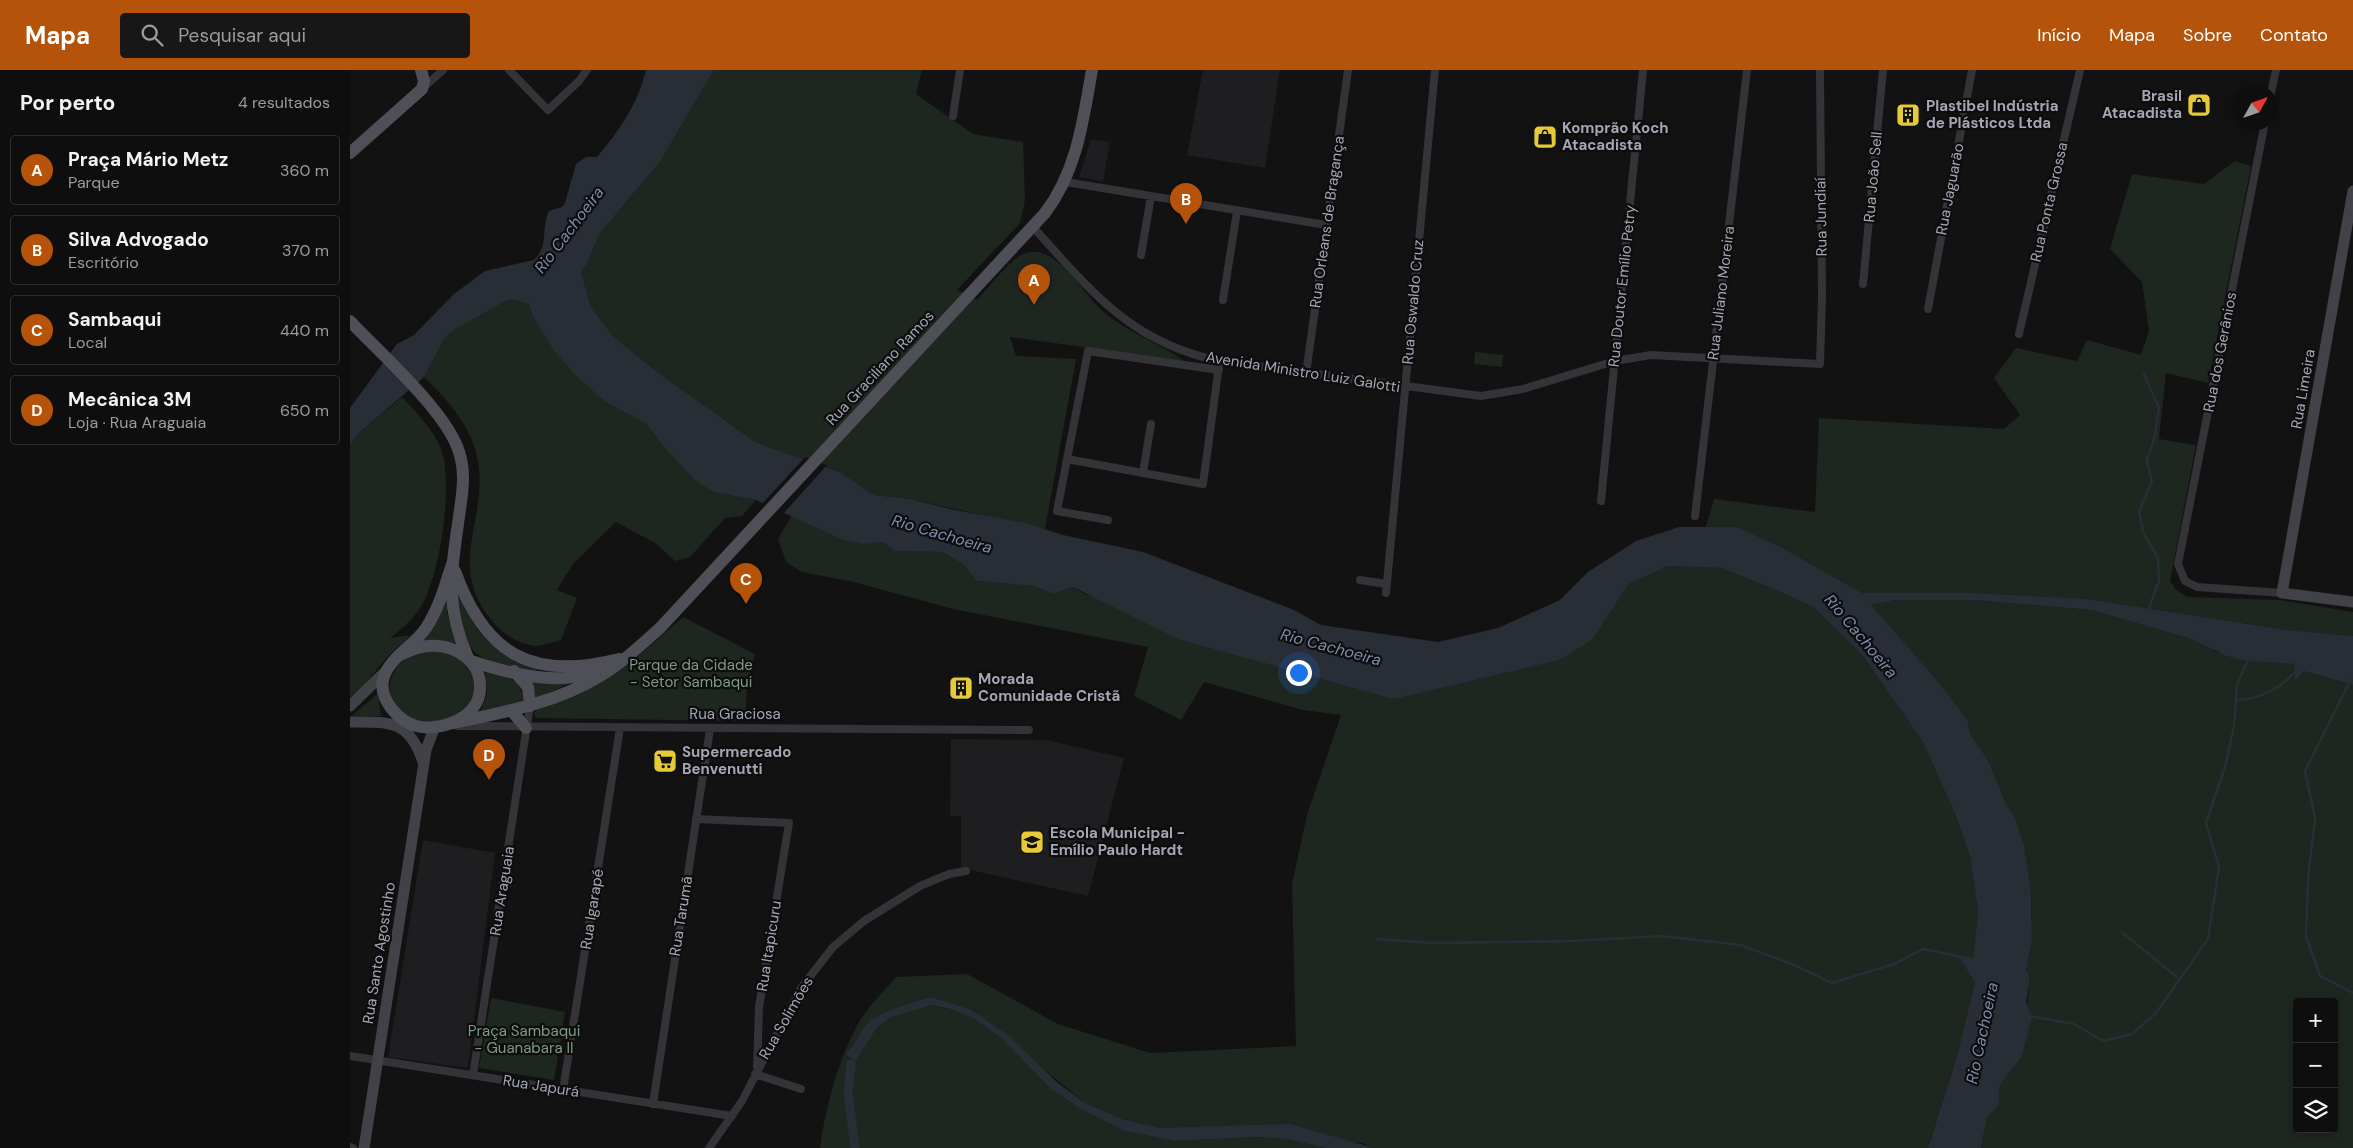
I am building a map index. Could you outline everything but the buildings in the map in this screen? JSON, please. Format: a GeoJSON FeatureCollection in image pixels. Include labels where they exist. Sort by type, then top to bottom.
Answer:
{"type":"FeatureCollection","features":[{"type":"Feature","properties":{"kind":"main road"},"geometry":{"type":"LineString","coordinates":[[350,153],[422,89],[424,81],[421,70]]}},
{"type":"Feature","properties":{"kind":"main road","name":"Rua Graciliano Ramos"},"geometry":{"type":"LineString","coordinates":[[441,726],[530,706],[588,683],[632,652],[660,628],[1052,205],[1066,182],[1079,141],[1092,70]]}},
{"type":"Feature","properties":{"kind":"main road","name":"Rua Limeira"},"geometry":{"type":"LineString","coordinates":[[2282,594],[2349,236],[2353,190]]}},
{"type":"Feature","properties":{"kind":"main road"},"geometry":{"type":"LineString","coordinates":[[350,321],[418,392],[446,425],[459,451],[463,468],[463,488],[452,564],[452,611],[470,659],[479,677],[480,696],[470,712],[441,726],[412,724],[389,705]]}},
{"type":"Feature","properties":{"kind":"main road"},"geometry":{"type":"LineString","coordinates":[[350,706],[426,628],[438,605],[452,564]]}},
{"type":"Feature","properties":{"kind":"main road"},"geometry":{"type":"LineString","coordinates":[[452,564],[460,587],[480,624],[496,642],[518,656],[543,665],[562,668],[579,668],[619,659]]}},
{"type":"Feature","properties":{"kind":"main road"},"geometry":{"type":"LineString","coordinates":[[2282,594],[2353,602]]}},
{"type":"Feature","properties":{"kind":"main road"},"geometry":{"type":"LineString","coordinates":[[400,655],[420,647],[437,646],[455,650],[470,659]]}},
{"type":"Feature","properties":{"kind":"main road","name":"Rua Graciliano Ramos"},"geometry":{"type":"LineString","coordinates":[[470,659],[514,672],[559,678],[575,678],[601,669],[632,652]]}},
{"type":"Feature","properties":{"kind":"main road"},"geometry":{"type":"LineString","coordinates":[[387,670],[383,680],[383,689],[389,705],[390,722]]}},
{"type":"Feature","properties":{"kind":"main road"},"geometry":{"type":"LineString","coordinates":[[514,672],[528,687],[530,706]]}},
{"type":"Feature","properties":{"kind":"main road"},"geometry":{"type":"LineString","coordinates":[[511,710],[526,728]]}},
{"type":"Feature","properties":{"kind":"main road"},"geometry":{"type":"LineString","coordinates":[[350,722],[390,722],[401,727],[413,739],[424,763]]}},
{"type":"Feature","properties":{"kind":"main road","name":"Rua Santo Agostinho"},"geometry":{"type":"LineString","coordinates":[[364,1148],[424,763],[428,742],[441,726]]}},
{"type":"Feature","properties":{"kind":"street"},"geometry":{"type":"LineString","coordinates":[[422,89],[443,70]]}},
{"type":"Feature","properties":{"kind":"street"},"geometry":{"type":"LineString","coordinates":[[509,70],[548,110],[579,81],[587,70]]}},
{"type":"Feature","properties":{"kind":"street"},"geometry":{"type":"LineString","coordinates":[[953,116],[960,70]]}},
{"type":"Feature","properties":{"kind":"street","name":"Rua Orleans de Bragança"},"geometry":{"type":"LineString","coordinates":[[1306,374],[1348,70]]}},
{"type":"Feature","properties":{"kind":"street","name":"Rua Oswaldo Cruz"},"geometry":{"type":"LineString","coordinates":[[1386,594],[1435,70]]}},
{"type":"Feature","properties":{"kind":"street","name":"Rua Doutor Emílio Petry"},"geometry":{"type":"LineString","coordinates":[[1601,501],[1643,70]]}},
{"type":"Feature","properties":{"kind":"street","name":"Rua Juliano Moreira"},"geometry":{"type":"LineString","coordinates":[[1695,516],[1747,70]]}},
{"type":"Feature","properties":{"kind":"street","name":"Rua Jundiaí"},"geometry":{"type":"LineString","coordinates":[[1820,70],[1822,297],[1820,364]]}},
{"type":"Feature","properties":{"kind":"street","name":"Rua João Sell"},"geometry":{"type":"LineString","coordinates":[[1863,284],[1883,70]]}},
{"type":"Feature","properties":{"kind":"street","name":"Rua Jaguarão"},"geometry":{"type":"LineString","coordinates":[[1928,309],[1972,70]]}},
{"type":"Feature","properties":{"kind":"street","name":"Rua Ponta Grossa"},"geometry":{"type":"LineString","coordinates":[[2019,334],[2080,70]]}},
{"type":"Feature","properties":{"kind":"street"},"geometry":{"type":"LineString","coordinates":[[2273,85],[2276,70]]}},
{"type":"Feature","properties":{"kind":"street","name":"Rua dos Gerânios"},"geometry":{"type":"LineString","coordinates":[[2264,130],[2178,564],[2184,581],[2198,587],[2282,594]]}},
{"type":"Feature","properties":{"kind":"street"},"geometry":{"type":"LineString","coordinates":[[1066,182],[1326,226]]}},
{"type":"Feature","properties":{"kind":"street"},"geometry":{"type":"LineString","coordinates":[[1141,255],[1151,196]]}},
{"type":"Feature","properties":{"kind":"street"},"geometry":{"type":"LineString","coordinates":[[1223,300],[1237,210]]}},
{"type":"Feature","properties":{"kind":"street","name":"Avenida Ministro Luiz Galotti"},"geometry":{"type":"LineString","coordinates":[[1033,227],[1091,290],[1125,321],[1159,341],[1184,352],[1220,361],[1467,396],[1493,395],[1524,389],[1615,362],[1651,354],[1713,356],[1820,364]]}},
{"type":"Feature","properties":{"kind":"street"},"geometry":{"type":"LineString","coordinates":[[1108,520],[1057,511],[1088,351],[1219,370]]}},
{"type":"Feature","properties":{"kind":"street"},"geometry":{"type":"LineString","coordinates":[[1067,459],[1203,484],[1220,361]]}},
{"type":"Feature","properties":{"kind":"street"},"geometry":{"type":"LineString","coordinates":[[1143,473],[1151,424]]}},
{"type":"Feature","properties":{"kind":"street"},"geometry":{"type":"LineString","coordinates":[[1360,580],[1387,584]]}},
{"type":"Feature","properties":{"kind":"street","name":"Rua Araguaia"},"geometry":{"type":"LineString","coordinates":[[473,1075],[530,706]]}},
{"type":"Feature","properties":{"kind":"street","name":"Rua Graciosa"},"geometry":{"type":"LineString","coordinates":[[441,726],[1029,730]]}},
{"type":"Feature","properties":{"kind":"street","name":"Rua Igarapé"},"geometry":{"type":"LineString","coordinates":[[564,1090],[620,728]]}},
{"type":"Feature","properties":{"kind":"street","name":"Rua Tarumã"},"geometry":{"type":"LineString","coordinates":[[653,1104],[710,729]]}},
{"type":"Feature","properties":{"kind":"street","name":"Rua Itapicuru"},"geometry":{"type":"LineString","coordinates":[[696,820],[789,823],[759,1007],[756,1072]]}},
{"type":"Feature","properties":{"kind":"street","name":"Rua Solimões"},"geometry":{"type":"LineString","coordinates":[[709,1148],[732,1116],[801,988],[833,948],[864,921],[920,886],[949,874],[966,872]]}},
{"type":"Feature","properties":{"kind":"street","name":"Rua Japurá"},"geometry":{"type":"LineString","coordinates":[[350,1056],[732,1116]]}},
{"type":"Feature","properties":{"kind":"street"},"geometry":{"type":"LineString","coordinates":[[756,1072],[800,1090]]}},
{"type":"Feature","properties":{"kind":"shaded area"},"geometry":{"type":"Polygon","coordinates":[[[1203,70],[1280,70],[1265,168],[1187,155],[1203,70]]]}},
{"type":"Feature","properties":{"kind":"shaded area"},"geometry":{"type":"Polygon","coordinates":[[[1091,139],[1110,142],[1103,182],[1079,177],[1091,139]]]}},
{"type":"Feature","properties":{"kind":"shaded area","name":"Escola Municipal - Emílio Paulo Hardt"},"geometry":{"type":"Polygon","coordinates":[[[951,739],[1047,740],[1124,758],[1088,896],[961,868],[961,816],[950,816],[951,739]]]}},
{"type":"Feature","properties":{"kind":"shaded area"},"geometry":{"type":"Polygon","coordinates":[[[423,840],[495,853],[468,1068],[388,1057],[423,840]]]}},
{"type":"Feature","properties":{"kind":"green space"},"geometry":{"type":"Polygon","coordinates":[[[714,70],[922,70],[916,94],[973,134],[1023,142],[1025,200],[1020,223],[957,290],[977,300],[1014,260],[1027,253],[1040,253],[1052,258],[1064,268],[1096,304],[1114,320],[1184,361],[1010,337],[1016,356],[1076,359],[1045,529],[910,499],[874,495],[840,472],[757,443],[657,372],[612,335],[591,307],[581,271],[587,264],[600,233],[660,162],[714,70]]]}},
{"type":"Feature","properties":{"kind":"green space"},"geometry":{"type":"Polygon","coordinates":[[[2235,161],[2251,166],[2208,383],[2166,373],[2159,439],[2196,445],[2170,581],[2176,590],[2188,597],[2280,600],[2353,612],[2353,636],[2287,630],[2088,599],[1862,593],[1781,547],[1737,527],[1706,527],[1714,499],[1815,512],[1819,418],[2004,429],[2020,415],[1994,378],[2016,348],[2077,361],[2087,340],[2141,355],[2149,331],[2142,282],[2110,249],[2132,174],[2204,184],[2235,161]]]}},
{"type":"Feature","properties":{"kind":"green space"},"geometry":{"type":"Polygon","coordinates":[[[514,300],[529,304],[533,317],[631,414],[646,423],[662,445],[713,492],[756,500],[742,516],[725,518],[690,557],[675,561],[655,543],[616,522],[573,564],[557,590],[577,598],[561,640],[538,646],[517,641],[501,631],[479,601],[472,581],[470,562],[480,484],[478,462],[471,438],[465,426],[442,395],[424,377],[444,339],[454,330],[506,301],[514,300]]]}},
{"type":"Feature","properties":{"kind":"green space"},"geometry":{"type":"Polygon","coordinates":[[[1475,352],[1503,355],[1502,367],[1474,364],[1475,352]]]}},
{"type":"Feature","properties":{"kind":"green space"},"geometry":{"type":"Polygon","coordinates":[[[402,397],[430,430],[442,452],[446,487],[443,530],[434,573],[422,605],[412,619],[390,638],[411,635],[388,656],[360,690],[350,697],[350,446],[359,433],[402,397]]]}},
{"type":"Feature","properties":{"kind":"green space"},"geometry":{"type":"Polygon","coordinates":[[[792,515],[825,532],[857,542],[883,542],[895,551],[943,552],[964,565],[976,581],[1034,586],[1053,594],[1073,587],[1085,594],[1394,699],[1592,640],[1629,584],[1668,566],[1722,568],[1815,607],[1863,656],[1923,742],[1955,814],[1970,856],[1978,912],[1973,959],[1959,956],[1975,982],[1957,1056],[1928,1148],[1374,1148],[1362,1143],[1215,1128],[1162,1128],[1125,1120],[1085,1103],[970,1009],[931,997],[868,1023],[853,1048],[845,1055],[855,1062],[877,1028],[891,1017],[932,1005],[950,1009],[973,1018],[1001,1038],[1051,1089],[1079,1108],[1124,1131],[1175,1141],[1258,1137],[1287,1139],[1325,1148],[820,1148],[834,1084],[845,1052],[859,1022],[867,1010],[896,977],[967,974],[1058,1024],[1150,1053],[1296,1046],[1292,884],[1307,815],[1341,715],[1303,710],[1204,682],[1181,720],[1134,696],[1148,647],[953,609],[854,582],[802,572],[786,562],[778,539],[792,515]]]}},
{"type":"Feature","properties":{"kind":"green space"},"geometry":{"type":"Polygon","coordinates":[[[456,588],[469,615],[486,639],[509,658],[537,669],[536,673],[496,663],[483,658],[474,651],[468,642],[464,629],[456,588]]]}},
{"type":"Feature","properties":{"kind":"green space"},"geometry":{"type":"Polygon","coordinates":[[[448,591],[447,613],[458,647],[421,642],[448,591]]]}},
{"type":"Feature","properties":{"kind":"green space"},"geometry":{"type":"Polygon","coordinates":[[[1896,600],[1972,600],[2091,610],[2191,639],[2206,645],[2216,652],[2296,664],[2296,679],[2302,671],[2353,685],[2353,1148],[1981,1148],[1987,1117],[1999,1105],[1999,1087],[2022,1056],[2030,978],[2026,970],[2032,941],[2031,893],[2014,816],[2006,804],[1988,760],[1970,734],[1968,721],[1871,605],[1896,600]]]}},
{"type":"Feature","properties":{"kind":"green space","name":"Parque da Cidade - Setor Sambaqui"},"geometry":{"type":"Polygon","coordinates":[[[683,617],[755,654],[747,687],[745,721],[536,718],[534,714],[537,708],[621,669],[683,617]]]}},
{"type":"Feature","properties":{"kind":"green space"},"geometry":{"type":"Polygon","coordinates":[[[439,649],[466,663],[475,679],[475,693],[468,706],[457,716],[442,722],[425,722],[409,717],[394,704],[390,697],[389,689],[393,674],[409,655],[419,651],[439,649]]]}},
{"type":"Feature","properties":{"kind":"green space"},"geometry":{"type":"Polygon","coordinates":[[[485,670],[505,676],[516,683],[520,688],[523,702],[480,713],[487,693],[485,670]]]}},
{"type":"Feature","properties":{"kind":"green space"},"geometry":{"type":"Polygon","coordinates":[[[528,681],[573,682],[533,700],[528,681]]]}},
{"type":"Feature","properties":{"kind":"green space"},"geometry":{"type":"Polygon","coordinates":[[[378,693],[381,716],[352,716],[378,693]]]}},
{"type":"Feature","properties":{"kind":"green space","name":"Praça Sambaqui - Guanabara II"},"geometry":{"type":"Polygon","coordinates":[[[491,998],[565,1012],[554,1080],[479,1068],[491,998]]]}},
{"type":"Feature","properties":{"kind":"water","name":"Rio Cachoeira"},"geometry":{"type":"Polygon","coordinates":[[[646,70],[714,70],[660,162],[600,233],[587,264],[581,271],[591,307],[612,335],[657,372],[757,443],[840,472],[874,495],[910,499],[950,509],[1025,523],[1063,535],[1143,552],[1294,610],[1321,625],[1438,642],[1498,628],[1560,600],[1588,572],[1636,541],[1679,527],[1737,527],[1781,547],[1862,593],[1969,593],[2088,599],[2287,630],[2353,636],[2353,685],[2303,671],[2295,681],[2295,664],[2242,660],[2227,656],[2191,639],[2091,610],[1972,600],[1896,600],[1871,605],[1934,677],[1968,721],[1970,734],[1988,760],[2006,804],[2014,816],[2024,845],[2031,893],[2032,941],[2026,970],[2030,978],[2026,1003],[2032,1017],[2022,1056],[1999,1087],[1999,1105],[1987,1117],[1981,1148],[1928,1148],[1957,1056],[1975,982],[1958,956],[1973,959],[1978,912],[1970,856],[1955,814],[1923,742],[1863,656],[1814,607],[1722,568],[1668,566],[1629,584],[1592,640],[1559,660],[1394,699],[1178,639],[1073,587],[1053,594],[1034,586],[976,581],[964,565],[943,552],[894,551],[883,542],[862,544],[841,539],[756,500],[713,492],[694,479],[662,445],[646,423],[606,402],[576,376],[553,349],[533,317],[529,304],[514,300],[506,301],[454,330],[444,339],[424,377],[359,433],[350,446],[350,408],[397,344],[414,335],[454,294],[485,271],[534,260],[539,254],[543,243],[546,218],[549,211],[562,207],[565,203],[576,164],[586,157],[597,157],[613,137],[633,106],[646,70]]]}},
{"type":"Feature","properties":{"kind":"water"},"geometry":{"type":"Polygon","coordinates":[[[931,997],[970,1009],[1009,1036],[1058,1083],[1085,1103],[1125,1120],[1162,1128],[1290,1124],[1374,1148],[1325,1148],[1287,1139],[1258,1137],[1175,1141],[1124,1131],[1079,1108],[1051,1089],[1001,1038],[973,1018],[950,1009],[932,1005],[891,1017],[877,1028],[855,1062],[845,1054],[873,1019],[931,997]]]}},
{"type":"Feature","properties":{"kind":"pier"},"geometry":{"type":"Polygon","coordinates":[[[805,457],[827,465],[782,515],[761,505],[805,457]]]}},
{"type":"Feature","properties":{"kind":"waterway"},"geometry":{"type":"LineString","coordinates":[[2144,374],[2159,408],[2155,435],[2147,461],[2152,481],[2139,512],[2143,532],[2158,558],[2159,581],[2149,608]]}},
{"type":"Feature","properties":{"kind":"waterway"},"geometry":{"type":"LineString","coordinates":[[2029,1016],[2074,1024],[2103,1041],[2132,1034],[2156,1013],[2208,939],[2219,867],[2206,823],[2225,767],[2234,726],[2237,684],[2249,658]]}},
{"type":"Feature","properties":{"kind":"waterway"},"geometry":{"type":"LineString","coordinates":[[2236,700],[2254,698],[2270,692],[2284,683],[2297,670]]}},
{"type":"Feature","properties":{"kind":"waterway"},"geometry":{"type":"LineString","coordinates":[[2353,675],[2305,771],[2315,818],[2308,879],[2306,936],[2320,976],[2353,993]]}},
{"type":"Feature","properties":{"kind":"waterway"},"geometry":{"type":"LineString","coordinates":[[2123,933],[2179,979]]}},
{"type":"Feature","properties":{"kind":"waterway"},"geometry":{"type":"LineString","coordinates":[[1377,939],[1433,943],[1573,941],[1661,936],[1741,945],[1794,965],[1832,983],[1894,964],[1923,949],[1972,959]]}},
{"type":"Feature","properties":{"kind":"waterway"},"geometry":{"type":"LineString","coordinates":[[851,1064],[848,1092],[855,1148]]}},
{"type":"Feature","properties":{"kind":"place","name":"Brasil Atacadista"},"geometry":{"type":"Point","coordinates":[2199,105]}},
{"type":"Feature","properties":{"kind":"place","name":"Plastibel Indústria de Plásticos Ltda"},"geometry":{"type":"Point","coordinates":[1908,115]}},
{"type":"Feature","properties":{"kind":"place","name":"Komprão Koch Atacadista"},"geometry":{"type":"Point","coordinates":[1545,137]}},
{"type":"Feature","properties":{"kind":"place","name":"Silva Advogado"},"geometry":{"type":"Point","coordinates":[1186,224]}},
{"type":"Feature","properties":{"kind":"place","name":"Praça Mário Metz"},"geometry":{"type":"Point","coordinates":[1034,305]}},
{"type":"Feature","properties":{"kind":"place","name":"Sambaqui"},"geometry":{"type":"Point","coordinates":[746,604]}},
{"type":"Feature","properties":{"kind":"place","name":"Morada Comunidade Cristã"},"geometry":{"type":"Point","coordinates":[961,688]}},
{"type":"Feature","properties":{"kind":"place","name":"Supermercado Benvenutti"},"geometry":{"type":"Point","coordinates":[665,761]}},
{"type":"Feature","properties":{"kind":"place","name":"Mecânica 3M"},"geometry":{"type":"Point","coordinates":[489,780]}},
{"type":"Feature","properties":{"kind":"place","name":"Escola Municipal - Emílio Paulo Hardt"},"geometry":{"type":"Point","coordinates":[1032,842]}}]}
